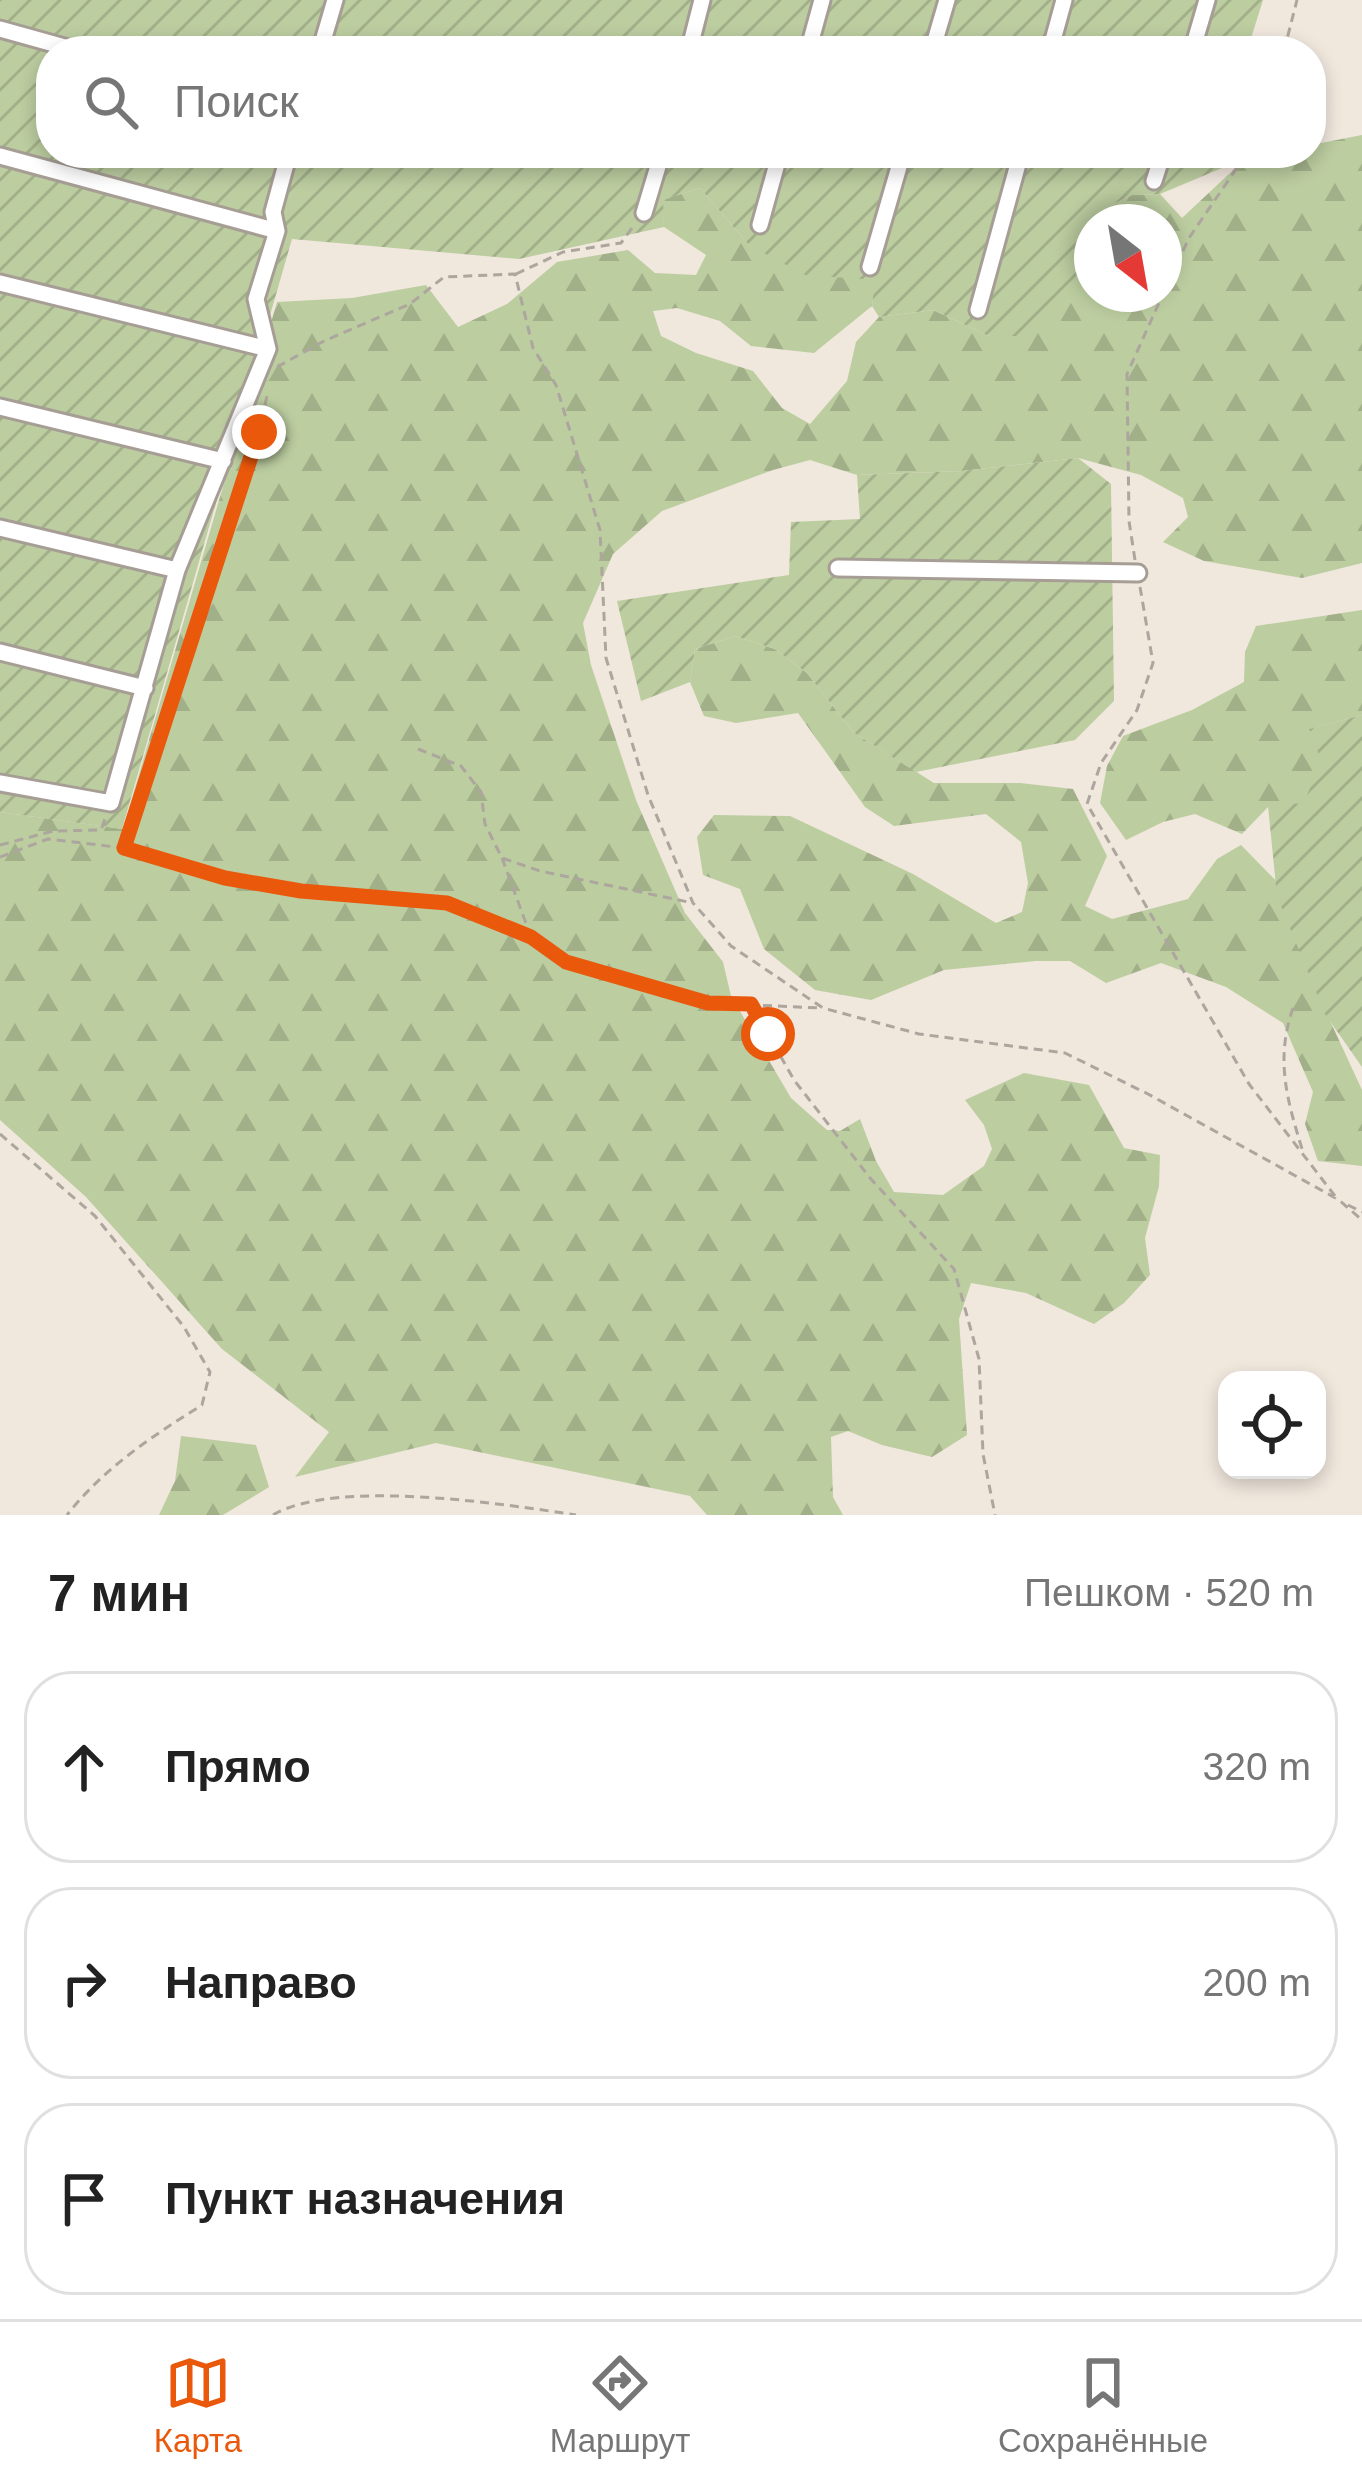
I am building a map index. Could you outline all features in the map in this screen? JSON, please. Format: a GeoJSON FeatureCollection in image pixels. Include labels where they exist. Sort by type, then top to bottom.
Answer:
{"type":"FeatureCollection","features":[{"type":"Feature","properties":{"kind":"lane"},"geometry":{"type":"LineString","coordinates":[[324,36],[335,0]]}},
{"type":"Feature","properties":{"kind":"lane"},"geometry":{"type":"LineString","coordinates":[[812,36],[822,0]]}},
{"type":"Feature","properties":{"kind":"lane"},"geometry":{"type":"LineString","coordinates":[[936,36],[947,0]]}},
{"type":"Feature","properties":{"kind":"lane"},"geometry":{"type":"LineString","coordinates":[[1054,36],[1064,0]]}},
{"type":"Feature","properties":{"kind":"lane"},"geometry":{"type":"LineString","coordinates":[[1196,36],[1207,0]]}},
{"type":"Feature","properties":{"kind":"lane"},"geometry":{"type":"LineString","coordinates":[[692,36],[698,1]]}},
{"type":"Feature","properties":{"kind":"lane"},"geometry":{"type":"LineString","coordinates":[[0,29],[36,39]]}},
{"type":"Feature","properties":{"kind":"lane"},"geometry":{"type":"LineString","coordinates":[[0,156],[36,166]]}},
{"type":"Feature","properties":{"kind":"lane"},"geometry":{"type":"LineString","coordinates":[[44,168],[278,231]]}},
{"type":"Feature","properties":{"kind":"lane"},"geometry":{"type":"LineString","coordinates":[[0,783],[111,803],[177,570],[268,349],[256,299],[278,231],[272,212],[285,168]]}},
{"type":"Feature","properties":{"kind":"lane"},"geometry":{"type":"LineString","coordinates":[[644,213],[658,168]]}},
{"type":"Feature","properties":{"kind":"lane"},"geometry":{"type":"LineString","coordinates":[[760,225],[776,168]]}},
{"type":"Feature","properties":{"kind":"lane"},"geometry":{"type":"LineString","coordinates":[[869,267],[898,168]]}},
{"type":"Feature","properties":{"kind":"lane"},"geometry":{"type":"LineString","coordinates":[[978,310],[1018,168]]}},
{"type":"Feature","properties":{"kind":"lane"},"geometry":{"type":"LineString","coordinates":[[1154,181],[1158,168]]}},
{"type":"Feature","properties":{"kind":"lane"},"geometry":{"type":"LineString","coordinates":[[0,283],[268,349]]}},
{"type":"Feature","properties":{"kind":"lane"},"geometry":{"type":"LineString","coordinates":[[0,407],[223,461]]}},
{"type":"Feature","properties":{"kind":"lane"},"geometry":{"type":"LineString","coordinates":[[0,528],[177,570]]}},
{"type":"Feature","properties":{"kind":"lane"},"geometry":{"type":"LineString","coordinates":[[838,568],[1138,573]]}},
{"type":"Feature","properties":{"kind":"lane"},"geometry":{"type":"LineString","coordinates":[[0,652],[145,688]]}},
{"type":"Feature","properties":{"kind":"path"},"geometry":{"type":"LineString","coordinates":[[1288,36],[1297,0]]}},
{"type":"Feature","properties":{"kind":"path"},"geometry":{"type":"LineString","coordinates":[[1182,253],[1237,168]]}},
{"type":"Feature","properties":{"kind":"path"},"geometry":{"type":"LineString","coordinates":[[273,369],[324,340],[410,304],[444,277],[515,274],[563,252],[621,243],[644,213]]}},
{"type":"Feature","properties":{"kind":"path"},"geometry":{"type":"LineString","coordinates":[[515,274],[533,348],[556,385],[600,530],[606,658],[648,795],[693,903],[731,946],[823,1008]]}},
{"type":"Feature","properties":{"kind":"path"},"geometry":{"type":"LineString","coordinates":[[1155,312],[1126,374],[1129,521],[1153,663],[1137,710],[1101,763],[1087,804],[1249,1084],[1305,1160],[1362,1220]]}},
{"type":"Feature","properties":{"kind":"path"},"geometry":{"type":"LineString","coordinates":[[124,848],[259,432],[268,390]]}},
{"type":"Feature","properties":{"kind":"path"},"geometry":{"type":"LineString","coordinates":[[418,749],[460,766],[481,792],[485,824],[531,937]]}},
{"type":"Feature","properties":{"kind":"path"},"geometry":{"type":"LineString","coordinates":[[0,845],[53,830],[101,830],[111,803]]}},
{"type":"Feature","properties":{"kind":"path"},"geometry":{"type":"LineString","coordinates":[[0,856],[49,839],[124,848],[225,878],[301,891],[447,903],[531,937],[566,962],[708,1003],[823,1008],[920,1034],[1065,1053],[1362,1212]]}},
{"type":"Feature","properties":{"kind":"path"},"geometry":{"type":"LineString","coordinates":[[502,858],[539,871],[693,903]]}},
{"type":"Feature","properties":{"kind":"path"},"geometry":{"type":"LineString","coordinates":[[751,1004],[807,1097],[871,1178],[954,1269],[980,1359],[982,1454],[995,1515]]}},
{"type":"Feature","properties":{"kind":"path"},"geometry":{"type":"LineString","coordinates":[[1293,1008],[1282,1039],[1284,1082],[1305,1160]]}},
{"type":"Feature","properties":{"kind":"path"},"geometry":{"type":"LineString","coordinates":[[0,1134],[95,1216],[184,1328],[210,1372],[202,1406],[149,1438],[93,1482],[67,1515]]}},
{"type":"Feature","properties":{"kind":"path"},"geometry":{"type":"LineString","coordinates":[[273,1515],[290,1505],[396,1495],[577,1515]]}},
{"type":"Feature","properties":{"kind":"green space"},"geometry":{"type":"Polygon","coordinates":[[[0,0],[1263,0],[1252,36],[36,36],[36,168],[1222,168],[1160,194],[1132,195],[1113,204],[1074,204],[1074,298],[1026,336],[989,336],[933,310],[879,317],[872,306],[875,280],[805,275],[749,245],[700,188],[663,200],[664,227],[519,259],[292,239],[122,829],[0,812],[0,0]]]}},
{"type":"Feature","properties":{"kind":"green space"},"geometry":{"type":"Polygon","coordinates":[[[1362,135],[1362,563],[1302,578],[1204,561],[1163,542],[1188,517],[1183,498],[1141,475],[1078,458],[962,471],[857,475],[810,460],[662,511],[613,554],[583,623],[591,665],[636,800],[685,913],[723,962],[731,996],[791,1098],[827,1130],[840,1131],[860,1119],[894,1192],[943,1195],[984,1166],[992,1149],[984,1125],[965,1100],[1024,1073],[1089,1085],[1124,1148],[1160,1155],[1159,1186],[1145,1238],[1150,1275],[1124,1303],[1094,1324],[1026,1293],[971,1283],[959,1319],[967,1435],[932,1457],[848,1431],[831,1437],[833,1497],[843,1515],[707,1515],[690,1496],[436,1443],[295,1477],[329,1432],[222,1349],[86,1197],[0,1120],[0,812],[123,829],[277,302],[352,298],[426,285],[458,327],[507,304],[557,262],[628,250],[655,273],[696,275],[706,255],[664,227],[662,200],[700,188],[749,245],[876,280],[872,306],[814,353],[751,346],[720,321],[677,308],[653,311],[661,336],[753,371],[782,408],[810,424],[847,381],[856,342],[879,317],[933,310],[989,336],[1074,256],[1074,312],[1182,312],[1182,218],[1235,168],[1326,168],[1326,142],[1362,135]]]}},
{"type":"Feature","properties":{"kind":"green space"},"geometry":{"type":"Polygon","coordinates":[[[1160,194],[1169,204],[1113,204],[1132,195],[1160,194]]]}},
{"type":"Feature","properties":{"kind":"green space"},"geometry":{"type":"Polygon","coordinates":[[[1078,458],[1111,484],[1114,701],[1075,740],[916,772],[853,732],[807,673],[775,649],[735,636],[695,649],[690,682],[641,701],[617,601],[789,575],[791,522],[860,519],[857,475],[962,471],[1078,458]]]}},
{"type":"Feature","properties":{"kind":"green space"},"geometry":{"type":"Polygon","coordinates":[[[1362,610],[1362,715],[1310,729],[1362,813],[1269,806],[1242,834],[1195,814],[1163,822],[1126,840],[1100,803],[1107,766],[1123,736],[1192,710],[1244,682],[1245,652],[1256,626],[1362,610]]]}},
{"type":"Feature","properties":{"kind":"green space"},"geometry":{"type":"Polygon","coordinates":[[[735,636],[775,649],[807,673],[853,732],[934,783],[1020,783],[1073,789],[1107,856],[1085,906],[1112,919],[1188,899],[1217,859],[1241,845],[1289,894],[1314,986],[1362,1090],[1362,1166],[1318,1161],[1305,1124],[1313,1092],[1283,1023],[1226,987],[1161,963],[1106,983],[1070,961],[944,970],[871,1000],[815,990],[764,949],[740,889],[703,875],[697,837],[714,815],[790,816],[913,874],[996,923],[1022,912],[1028,883],[1021,842],[986,814],[894,826],[865,807],[798,713],[736,723],[704,716],[690,682],[695,649],[735,636]]]}},
{"type":"Feature","properties":{"kind":"green space"},"geometry":{"type":"Polygon","coordinates":[[[1362,715],[1362,1067],[1325,1014],[1277,896],[1268,806],[1304,803],[1321,760],[1309,729],[1362,715]]]}},
{"type":"Feature","properties":{"kind":"green space"},"geometry":{"type":"Polygon","coordinates":[[[181,1436],[256,1445],[269,1487],[223,1515],[159,1515],[175,1481],[181,1436]]]}},
{"type":"Feature","properties":{"kind":"route"},"geometry":{"type":"LineString","coordinates":[[259,432],[124,848],[225,878],[301,891],[447,903],[531,937],[566,962],[708,1003],[751,1004],[768,1034]]}}]}
